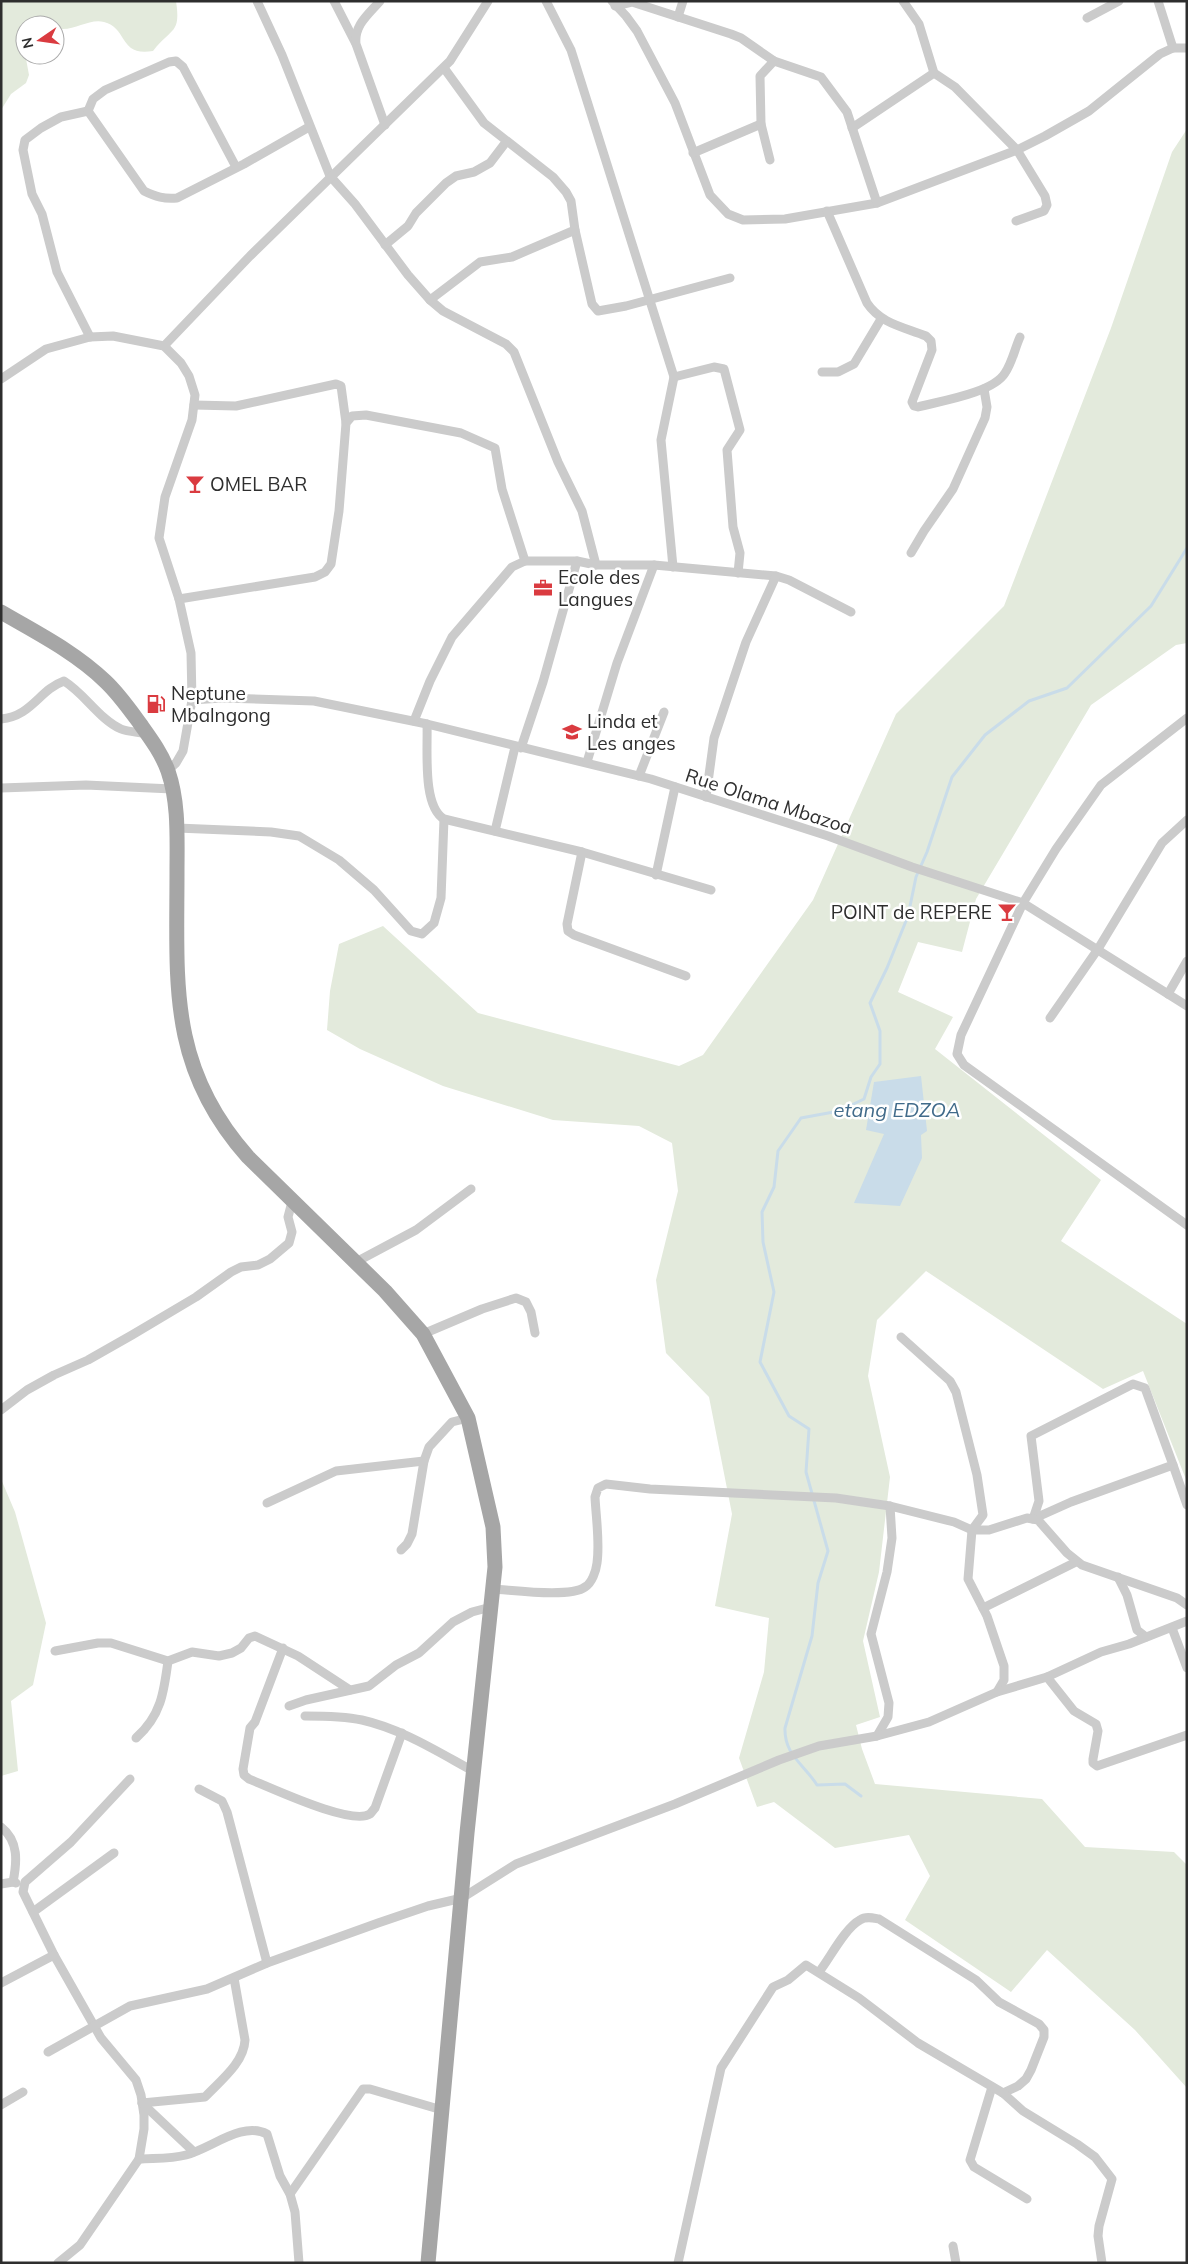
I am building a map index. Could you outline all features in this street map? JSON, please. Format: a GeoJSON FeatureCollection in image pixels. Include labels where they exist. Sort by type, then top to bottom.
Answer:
{"type":"FeatureCollection","features":[{"type":"Feature","properties":{"kind":"main road"},"geometry":{"type":"LineString","coordinates":[[1,612],[73,656],[105,681],[148,734],[168,770],[177,828],[177,973],[180,1016],[198,1081],[214,1113],[230,1138],[292,1202],[356,1262],[423,1334],[468,1418],[493,1527],[495,1567],[473,1771],[428,2263]]}},
{"type":"Feature","properties":{"kind":"street"},"geometry":{"type":"LineString","coordinates":[[257,1],[282,54],[309,127],[330,176],[355,204],[385,245],[430,300],[443,311],[506,344],[514,352],[558,462],[582,511],[596,565]]}},
{"type":"Feature","properties":{"kind":"street"},"geometry":{"type":"LineString","coordinates":[[334,1],[356,44],[385,125]]}},
{"type":"Feature","properties":{"kind":"street"},"geometry":{"type":"LineString","coordinates":[[356,44],[355,34],[358,27],[380,1]]}},
{"type":"Feature","properties":{"kind":"street"},"geometry":{"type":"LineString","coordinates":[[546,1],[571,50],[648,300],[674,377],[661,440],[673,567]]}},
{"type":"Feature","properties":{"kind":"street"},"geometry":{"type":"LineString","coordinates":[[678,17],[683,1]]}},
{"type":"Feature","properties":{"kind":"street"},"geometry":{"type":"LineString","coordinates":[[903,1],[919,24],[934,73],[955,87],[1017,150],[1045,196],[1047,205],[1044,211],[1016,221]]}},
{"type":"Feature","properties":{"kind":"street"},"geometry":{"type":"LineString","coordinates":[[1087,18],[1119,1]]}},
{"type":"Feature","properties":{"kind":"street"},"geometry":{"type":"LineString","coordinates":[[1158,1],[1173,48]]}},
{"type":"Feature","properties":{"kind":"street"},"geometry":{"type":"LineString","coordinates":[[164,346],[330,176],[444,68],[489,2]]}},
{"type":"Feature","properties":{"kind":"street"},"geometry":{"type":"LineString","coordinates":[[613,4],[632,2],[741,38],[774,61],[821,77],[847,112],[877,203]]}},
{"type":"Feature","properties":{"kind":"street"},"geometry":{"type":"LineString","coordinates":[[613,4],[626,16],[637,31],[675,103],[710,195],[728,214],[743,220],[767,221],[877,203],[1017,150],[1088,111],[1160,54],[1173,48],[1187,48]]}},
{"type":"Feature","properties":{"kind":"street"},"geometry":{"type":"LineString","coordinates":[[770,160],[762,124],[760,76],[774,61]]}},
{"type":"Feature","properties":{"kind":"street"},"geometry":{"type":"LineString","coordinates":[[88,111],[93,99],[105,90],[169,62],[176,62],[182,67],[236,167]]}},
{"type":"Feature","properties":{"kind":"street"},"geometry":{"type":"LineString","coordinates":[[444,68],[484,123],[506,142],[553,176],[566,192],[571,201],[575,230],[592,304],[598,311],[626,306],[730,278]]}},
{"type":"Feature","properties":{"kind":"street"},"geometry":{"type":"LineString","coordinates":[[852,128],[934,73]]}},
{"type":"Feature","properties":{"kind":"street"},"geometry":{"type":"LineString","coordinates":[[88,111],[144,191],[157,197],[177,198],[309,127]]}},
{"type":"Feature","properties":{"kind":"street"},"geometry":{"type":"LineString","coordinates":[[88,111],[61,118],[41,128],[26,140],[23,150],[32,194],[42,214],[57,272],[90,337]]}},
{"type":"Feature","properties":{"kind":"street"},"geometry":{"type":"LineString","coordinates":[[693,153],[762,124]]}},
{"type":"Feature","properties":{"kind":"street"},"geometry":{"type":"LineString","coordinates":[[385,245],[408,226],[421,208],[446,183],[456,176],[474,172],[490,163],[506,142]]}},
{"type":"Feature","properties":{"kind":"street"},"geometry":{"type":"LineString","coordinates":[[827,212],[867,303],[881,319],[926,336],[931,341],[932,350],[912,402],[914,406],[918,407],[984,389],[999,381],[1006,373],[1020,337]]}},
{"type":"Feature","properties":{"kind":"street"},"geometry":{"type":"LineString","coordinates":[[430,300],[480,262],[512,257],[575,230]]}},
{"type":"Feature","properties":{"kind":"street"},"geometry":{"type":"LineString","coordinates":[[822,372],[838,372],[854,364],[881,319]]}},
{"type":"Feature","properties":{"kind":"street"},"geometry":{"type":"LineString","coordinates":[[1,379],[46,349],[90,337],[112,336],[164,346],[181,362],[189,376],[196,395],[192,420],[165,497],[159,538],[179,599],[191,653],[192,700],[183,751],[176,763],[168,770]]}},
{"type":"Feature","properties":{"kind":"street"},"geometry":{"type":"LineString","coordinates":[[674,377],[714,367],[724,369],[740,430],[727,450],[733,527],[740,553],[738,573]]}},
{"type":"Feature","properties":{"kind":"street"},"geometry":{"type":"LineString","coordinates":[[179,599],[315,577],[325,572],[331,564],[340,511],[346,423],[341,386],[336,384],[236,406],[194,405]]}},
{"type":"Feature","properties":{"kind":"street"},"geometry":{"type":"LineString","coordinates":[[911,554],[924,531],[953,489],[985,418],[987,407],[984,389]]}},
{"type":"Feature","properties":{"kind":"street"},"geometry":{"type":"LineString","coordinates":[[346,423],[352,416],[366,415],[461,433],[495,448],[502,489],[525,561]]}},
{"type":"Feature","properties":{"kind":"street"},"geometry":{"type":"LineString","coordinates":[[414,721],[430,681],[452,637],[512,567],[525,561],[577,561],[596,565],[673,567],[776,576],[789,580],[851,612]]}},
{"type":"Feature","properties":{"kind":"street"},"geometry":{"type":"LineString","coordinates":[[495,831],[518,747],[543,682],[577,561]]}},
{"type":"Feature","properties":{"kind":"street"},"geometry":{"type":"LineString","coordinates":[[587,762],[617,663],[654,566]]}},
{"type":"Feature","properties":{"kind":"street"},"geometry":{"type":"LineString","coordinates":[[706,797],[714,738],[746,642],[776,576]]}},
{"type":"Feature","properties":{"kind":"street"},"geometry":{"type":"LineString","coordinates":[[1,719],[24,712],[55,685],[64,681],[75,688],[109,721],[121,729],[148,734]]}},
{"type":"Feature","properties":{"kind":"street","name":"Rue Olama Mbazoa"},"geometry":{"type":"LineString","coordinates":[[192,700],[222,698],[314,701],[414,721],[587,762],[675,787],[828,836],[912,867],[1023,903],[1187,1006]]}},
{"type":"Feature","properties":{"kind":"street"},"geometry":{"type":"LineString","coordinates":[[639,776],[664,712]]}},
{"type":"Feature","properties":{"kind":"street"},"geometry":{"type":"LineString","coordinates":[[1187,718],[1101,785],[1056,849],[1023,903],[961,1036],[957,1054],[964,1065],[1187,1225]]}},
{"type":"Feature","properties":{"kind":"street"},"geometry":{"type":"LineString","coordinates":[[427,724],[429,791],[433,808],[438,816],[444,820],[582,852],[711,890]]}},
{"type":"Feature","properties":{"kind":"street"},"geometry":{"type":"LineString","coordinates":[[1,788],[86,785],[172,789]]}},
{"type":"Feature","properties":{"kind":"street"},"geometry":{"type":"LineString","coordinates":[[656,875],[675,787]]}},
{"type":"Feature","properties":{"kind":"street"},"geometry":{"type":"LineString","coordinates":[[177,828],[271,832],[299,836],[339,860],[374,890],[411,931],[422,934],[434,923],[441,898],[444,820]]}},
{"type":"Feature","properties":{"kind":"street"},"geometry":{"type":"LineString","coordinates":[[1050,1018],[1098,949],[1162,843],[1187,820]]}},
{"type":"Feature","properties":{"kind":"street"},"geometry":{"type":"LineString","coordinates":[[582,852],[567,924],[568,931],[574,935],[686,976]]}},
{"type":"Feature","properties":{"kind":"street"},"geometry":{"type":"LineString","coordinates":[[1168,994],[1187,961]]}},
{"type":"Feature","properties":{"kind":"street"},"geometry":{"type":"LineString","coordinates":[[356,1262],[416,1230],[471,1189]]}},
{"type":"Feature","properties":{"kind":"street"},"geometry":{"type":"LineString","coordinates":[[1,1410],[27,1390],[54,1375],[88,1360],[132,1335],[196,1297],[231,1272],[241,1267],[258,1265],[270,1258],[289,1243],[292,1232],[288,1217],[292,1202]]}},
{"type":"Feature","properties":{"kind":"street"},"geometry":{"type":"LineString","coordinates":[[423,1334],[482,1309],[516,1298],[526,1302],[531,1312],[535,1333]]}},
{"type":"Feature","properties":{"kind":"street"},"geometry":{"type":"LineString","coordinates":[[901,1337],[950,1381],[956,1392],[977,1475],[983,1515],[972,1530],[968,1579],[983,1608],[1004,1666],[1004,1680],[998,1692]]}},
{"type":"Feature","properties":{"kind":"street"},"geometry":{"type":"LineString","coordinates":[[1033,1519],[1039,1501],[1031,1436],[1133,1384],[1145,1388],[1187,1505]]}},
{"type":"Feature","properties":{"kind":"street"},"geometry":{"type":"LineString","coordinates":[[401,1550],[407,1544],[412,1534],[424,1461],[429,1447],[452,1422],[468,1418]]}},
{"type":"Feature","properties":{"kind":"street"},"geometry":{"type":"LineString","coordinates":[[267,1502],[336,1471],[424,1461]]}},
{"type":"Feature","properties":{"kind":"street"},"geometry":{"type":"LineString","coordinates":[[1033,1519],[1071,1502],[1173,1465]]}},
{"type":"Feature","properties":{"kind":"street"},"geometry":{"type":"LineString","coordinates":[[493,1589],[555,1592],[574,1591],[586,1587],[594,1575],[597,1561],[595,1497],[598,1488],[606,1484],[650,1489],[836,1498],[890,1506],[954,1522],[972,1530],[989,1530],[1027,1518],[1038,1520],[1076,1562],[1177,1598],[1187,1605]]}},
{"type":"Feature","properties":{"kind":"street"},"geometry":{"type":"LineString","coordinates":[[877,1736],[888,1717],[889,1702],[871,1634],[887,1572],[892,1538],[890,1506]]}},
{"type":"Feature","properties":{"kind":"street"},"geometry":{"type":"LineString","coordinates":[[983,1608],[1076,1562]]}},
{"type":"Feature","properties":{"kind":"street"},"geometry":{"type":"LineString","coordinates":[[1118,1577],[1137,1630],[1146,1637]]}},
{"type":"Feature","properties":{"kind":"street"},"geometry":{"type":"LineString","coordinates":[[289,1706],[298,1702],[369,1686],[396,1665],[419,1653],[454,1622],[472,1612],[491,1607]]}},
{"type":"Feature","properties":{"kind":"street"},"geometry":{"type":"LineString","coordinates":[[48,2052],[130,2006],[192,1994],[267,1963],[420,1908],[462,1898],[516,1864],[675,1804],[779,1760],[820,1746],[877,1736],[930,1722],[998,1692],[1047,1677],[1101,1652],[1187,1621]]}},
{"type":"Feature","properties":{"kind":"street"},"geometry":{"type":"LineString","coordinates":[[1172,1628],[1187,1668]]}},
{"type":"Feature","properties":{"kind":"street"},"geometry":{"type":"LineString","coordinates":[[54,1651],[111,1642],[168,1661],[192,1652],[219,1656],[232,1654],[241,1648],[249,1638],[255,1636],[282,1648],[330,1675],[350,1690]]}},
{"type":"Feature","properties":{"kind":"street"},"geometry":{"type":"LineString","coordinates":[[282,1648],[255,1722],[250,1728],[243,1769],[244,1775],[290,1797],[346,1814],[361,1816],[370,1814],[375,1808],[402,1733]]}},
{"type":"Feature","properties":{"kind":"street"},"geometry":{"type":"LineString","coordinates":[[136,1738],[148,1728],[159,1708],[168,1661]]}},
{"type":"Feature","properties":{"kind":"street"},"geometry":{"type":"LineString","coordinates":[[1047,1677],[1074,1711],[1096,1724],[1098,1731],[1093,1759],[1093,1764],[1096,1766],[1187,1735]]}},
{"type":"Feature","properties":{"kind":"street"},"geometry":{"type":"LineString","coordinates":[[304,1716],[345,1717],[402,1733],[473,1771]]}},
{"type":"Feature","properties":{"kind":"street"},"geometry":{"type":"LineString","coordinates":[[58,2263],[80,2245],[139,2159],[144,2129],[142,2103],[136,2080],[107,2047],[94,2026],[54,1955],[23,1892],[23,1887],[25,1882],[71,1842],[130,1779]]}},
{"type":"Feature","properties":{"kind":"street"},"geometry":{"type":"LineString","coordinates":[[199,1789],[222,1801],[227,1812],[267,1963]]}},
{"type":"Feature","properties":{"kind":"street"},"geometry":{"type":"LineString","coordinates":[[1,1827],[13,1842],[17,1864],[13,1882]]}},
{"type":"Feature","properties":{"kind":"street"},"geometry":{"type":"LineString","coordinates":[[33,1912],[114,1853]]}},
{"type":"Feature","properties":{"kind":"street"},"geometry":{"type":"LineString","coordinates":[[1,1884],[13,1882],[23,1887]]}},
{"type":"Feature","properties":{"kind":"street"},"geometry":{"type":"LineString","coordinates":[[819,1972],[852,1927],[861,1919],[871,1918],[879,1920],[976,1980],[999,2002],[1040,2024],[1044,2030],[1044,2037],[1026,2078],[1018,2086],[1002,2093]]}},
{"type":"Feature","properties":{"kind":"street"},"geometry":{"type":"LineString","coordinates":[[1,1983],[54,1955]]}},
{"type":"Feature","properties":{"kind":"street"},"geometry":{"type":"LineString","coordinates":[[678,2263],[721,2068],[773,1988],[788,1980],[806,1965],[859,1998],[918,2043],[1002,2093],[1023,2111],[1095,2157],[1111,2176],[1112,2182],[1098,2226],[1102,2263]]}},
{"type":"Feature","properties":{"kind":"street"},"geometry":{"type":"LineString","coordinates":[[142,2103],[205,2097],[234,2067],[245,2046],[246,2040],[234,1978]]}},
{"type":"Feature","properties":{"kind":"street"},"geometry":{"type":"LineString","coordinates":[[992,2087],[970,2160],[974,2167],[1027,2199]]}},
{"type":"Feature","properties":{"kind":"street"},"geometry":{"type":"LineString","coordinates":[[290,2194],[363,2089],[370,2089],[442,2110]]}},
{"type":"Feature","properties":{"kind":"street"},"geometry":{"type":"LineString","coordinates":[[1,2105],[23,2092]]}},
{"type":"Feature","properties":{"kind":"street"},"geometry":{"type":"LineString","coordinates":[[142,2103],[194,2152]]}},
{"type":"Feature","properties":{"kind":"street"},"geometry":{"type":"LineString","coordinates":[[139,2159],[176,2157],[194,2152],[246,2129],[261,2131],[267,2134],[280,2176],[290,2194],[296,2212],[299,2263]]}},
{"type":"Feature","properties":{"kind":"street"},"geometry":{"type":"LineString","coordinates":[[953,2246],[956,2263]]}},
{"type":"Feature","properties":{"kind":"shaded area"},"geometry":{"type":"Polygon","coordinates":[[[1,1],[176,1],[177,19],[174,29],[153,51],[142,52],[134,50],[112,25],[104,22],[92,22],[65,29],[65,15],[15,15],[15,65],[27,65],[29,75],[26,83],[11,94],[1,110],[1,1]]]}},
{"type":"Feature","properties":{"kind":"shaded area"},"geometry":{"type":"Polygon","coordinates":[[[1187,129],[1187,643],[1176,645],[1091,705],[976,899],[962,952],[918,942],[898,992],[953,1017],[935,1049],[1101,1180],[1061,1241],[1187,1324],[1187,1482],[1143,1371],[1103,1389],[926,1271],[877,1320],[868,1376],[890,1477],[879,1572],[863,1641],[880,1717],[856,1725],[862,1749],[875,1784],[1042,1799],[1085,1847],[1174,1852],[1187,1865],[1187,2088],[1135,2030],[1047,1950],[1011,1992],[905,1920],[930,1876],[909,1835],[835,1848],[774,1802],[757,1807],[739,1758],[764,1672],[769,1618],[715,1606],[732,1514],[709,1397],[666,1353],[656,1280],[678,1191],[672,1143],[639,1126],[553,1120],[443,1086],[360,1049],[327,1030],[330,991],[339,944],[383,926],[478,1013],[679,1066],[703,1055],[813,900],[896,714],[1004,606],[1111,328],[1172,152],[1187,129]]]}},
{"type":"Feature","properties":{"kind":"shaded area"},"geometry":{"type":"Polygon","coordinates":[[[1,1479],[15,1512],[46,1623],[33,1685],[11,1701],[18,1771],[1,1776],[1,1479]]]}},
{"type":"Feature","properties":{"kind":"water","name":"etang EDZOA"},"geometry":{"type":"Polygon","coordinates":[[[921,1076],[927,1131],[921,1135],[922,1158],[900,1206],[854,1203],[884,1134],[866,1130],[874,1082],[921,1076]]]}},
{"type":"Feature","properties":{"kind":"waterway"},"geometry":{"type":"LineString","coordinates":[[861,1796],[845,1784],[817,1785],[791,1752],[786,1737],[785,1728],[812,1636],[818,1583],[828,1551],[806,1472],[809,1429],[789,1416],[760,1362],[774,1292],[763,1242],[762,1212],[774,1187],[778,1151],[801,1118],[839,1111],[864,1099],[871,1077],[880,1064],[880,1031],[870,1003],[887,968],[908,916],[916,877],[927,852],[952,777],[985,735],[1029,701],[1067,688],[1151,606],[1187,548]]}},
{"type":"Feature","properties":{"kind":"place","name":"OMEL BAR"},"geometry":{"type":"Point","coordinates":[195,484]}},
{"type":"Feature","properties":{"kind":"place","name":"Ecole des Langues"},"geometry":{"type":"Point","coordinates":[543,588]}},
{"type":"Feature","properties":{"kind":"place","name":"Neptune Mbalngong"},"geometry":{"type":"Point","coordinates":[156,704]}},
{"type":"Feature","properties":{"kind":"place","name":"Linda et Les anges"},"geometry":{"type":"Point","coordinates":[572,732]}},
{"type":"Feature","properties":{"kind":"place","name":"POINT de REPERE"},"geometry":{"type":"Point","coordinates":[1007,912]}}]}
